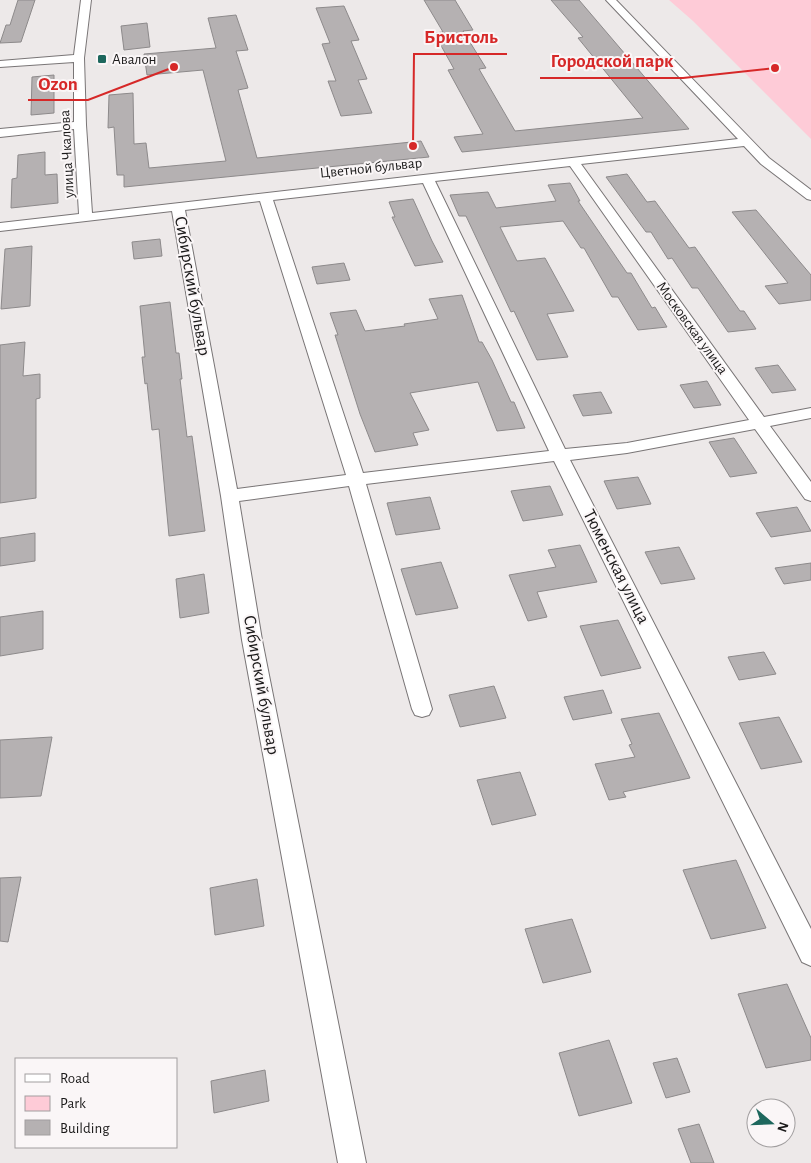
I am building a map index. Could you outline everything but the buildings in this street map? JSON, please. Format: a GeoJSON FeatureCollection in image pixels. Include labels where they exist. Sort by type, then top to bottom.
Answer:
{"type":"FeatureCollection","features":[{"type":"Feature","properties":{"kind":"street","name":"улица Чкалова"},"geometry":{"type":"LineString","coordinates":[[86,0],[79,58],[80,125],[86,217]]}},
{"type":"Feature","properties":{"kind":"street"},"geometry":{"type":"LineString","coordinates":[[612,0],[765,161],[811,196]]}},
{"type":"Feature","properties":{"kind":"street"},"geometry":{"type":"LineString","coordinates":[[0,64],[79,58]]}},
{"type":"Feature","properties":{"kind":"street"},"geometry":{"type":"LineString","coordinates":[[0,133],[80,125]]}},
{"type":"Feature","properties":{"kind":"street","name":"Цветной бульвар"},"geometry":{"type":"LineString","coordinates":[[0,227],[746,142]]}},
{"type":"Feature","properties":{"kind":"street","name":"Московская улица"},"geometry":{"type":"LineString","coordinates":[[573,162],[811,495]]}},
{"type":"Feature","properties":{"kind":"street","name":"Тюменская улица"},"geometry":{"type":"LineString","coordinates":[[427,178],[560,456],[811,954]]}},
{"type":"Feature","properties":{"kind":"street"},"geometry":{"type":"LineString","coordinates":[[264,196],[356,479],[422,709]]}},
{"type":"Feature","properties":{"kind":"street","name":"Сибирский бульвар"},"geometry":{"type":"LineString","coordinates":[[178,206],[230,496],[252,640],[352,1163]]}},
{"type":"Feature","properties":{"kind":"street"},"geometry":{"type":"LineString","coordinates":[[230,496],[450,467],[627,448],[811,413]]}},
{"type":"Feature","properties":{"kind":"green space"},"geometry":{"type":"Polygon","coordinates":[[[669,0],[811,0],[811,139],[693,21],[669,0]]]}},
{"type":"Feature","properties":{"kind":"place","name":"Авалон"},"geometry":{"type":"Point","coordinates":[102,59]}},
{"type":"Feature","properties":{"kind":"place","name":"Ozon"},"geometry":{"type":"Point","coordinates":[174,67]}},
{"type":"Feature","properties":{"kind":"place","name":"Городской парк"},"geometry":{"type":"Point","coordinates":[775,68]}},
{"type":"Feature","properties":{"kind":"place","name":"Бристоль"},"geometry":{"type":"Point","coordinates":[413,146]}}]}
